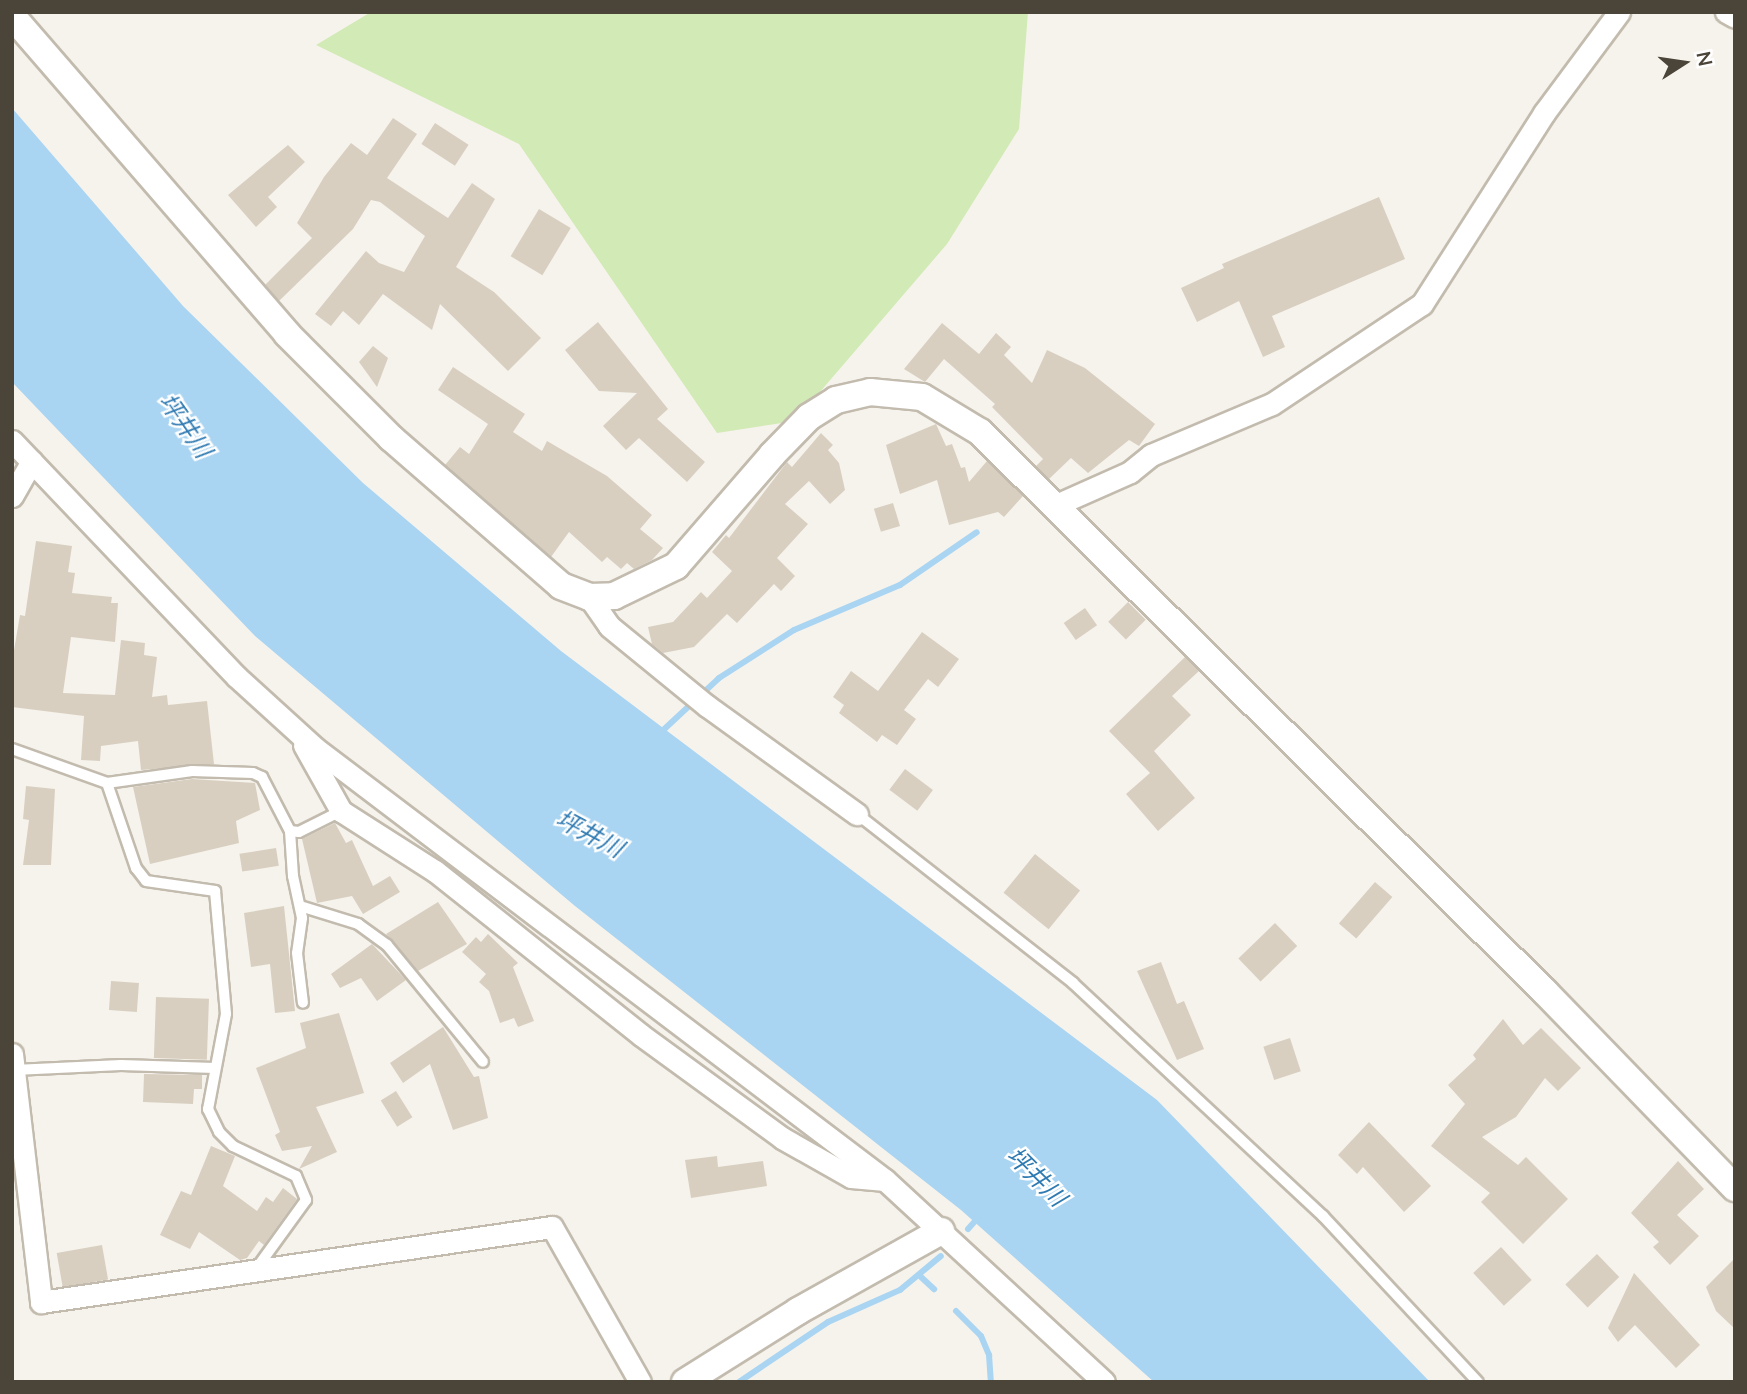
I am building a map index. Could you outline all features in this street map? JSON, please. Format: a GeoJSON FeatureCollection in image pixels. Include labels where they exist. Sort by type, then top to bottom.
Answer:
{"type":"FeatureCollection","features":[{"type":"Feature","properties":{"kind":"street"},"geometry":{"type":"LineString","coordinates":[[1056,505],[1130,472],[1152,455],[1272,404],[1422,304],[1544,113],[1619,12]]}},
{"type":"Feature","properties":{"kind":"street"},"geometry":{"type":"LineString","coordinates":[[1726,12],[1735,17]]}},
{"type":"Feature","properties":{"kind":"street"},"geometry":{"type":"LineString","coordinates":[[12,16],[287,334],[391,438],[561,586],[589,597],[614,596],[676,566],[809,417],[836,400],[870,392],[922,397],[979,432],[1056,505],[1735,1188]]}},
{"type":"Feature","properties":{"kind":"street"},"geometry":{"type":"LineString","coordinates":[[12,441],[237,677],[296,732],[885,1180],[1104,1382]]}},
{"type":"Feature","properties":{"kind":"street"},"geometry":{"type":"LineString","coordinates":[[12,496],[32,461]]}},
{"type":"Feature","properties":{"kind":"street"},"geometry":{"type":"LineString","coordinates":[[589,597],[609,626],[707,706],[857,814]]}},
{"type":"Feature","properties":{"kind":"street"},"geometry":{"type":"LineString","coordinates":[[296,732],[341,811],[435,871],[648,1040],[782,1138],[851,1177],[885,1180]]}},
{"type":"Feature","properties":{"kind":"street"},"geometry":{"type":"LineString","coordinates":[[13,1062],[41,1302],[552,1227],[640,1382]]}},
{"type":"Feature","properties":{"kind":"street"},"geometry":{"type":"LineString","coordinates":[[685,1382],[798,1311],[941,1231]]}},
{"type":"Feature","properties":{"kind":"lane"},"geometry":{"type":"LineString","coordinates":[[12,749],[107,783],[191,771],[253,773],[262,777],[290,831],[300,906],[296,953],[303,1003]]}},
{"type":"Feature","properties":{"kind":"lane"},"geometry":{"type":"LineString","coordinates":[[107,783],[136,868],[146,881],[215,891],[226,1014],[208,1109],[219,1132],[233,1146],[296,1176],[304,1187],[306,1200],[255,1270]]}},
{"type":"Feature","properties":{"kind":"lane"},"geometry":{"type":"LineString","coordinates":[[290,831],[299,832],[341,811]]}},
{"type":"Feature","properties":{"kind":"lane"},"geometry":{"type":"LineString","coordinates":[[857,814],[1073,983],[1323,1216],[1478,1382]]}},
{"type":"Feature","properties":{"kind":"lane"},"geometry":{"type":"LineString","coordinates":[[300,906],[358,924],[387,945],[483,1062]]}},
{"type":"Feature","properties":{"kind":"lane"},"geometry":{"type":"LineString","coordinates":[[13,1062],[215,1068]]}},
{"type":"Feature","properties":{"kind":"green space"},"geometry":{"type":"Polygon","coordinates":[[[371,12],[1028,12],[1019,129],[947,244],[795,421],[717,433],[519,144],[316,45],[371,12]]]}},
{"type":"Feature","properties":{"kind":"water","name":"坪井川"},"geometry":{"type":"Polygon","coordinates":[[[12,108],[183,306],[363,483],[561,651],[1157,1100],[1430,1382],[1154,1382],[961,1210],[575,906],[255,636],[12,382],[12,108]]]}},
{"type":"Feature","properties":{"kind":"building"},"geometry":{"type":"Polygon","coordinates":[[[393,118],[417,134],[387,178],[448,218],[472,183],[495,199],[456,267],[494,292],[541,338],[508,371],[440,304],[432,330],[383,294],[359,325],[343,311],[331,326],[315,314],[366,251],[379,263],[404,272],[425,236],[380,202],[371,200],[353,229],[279,301],[265,285],[312,238],[297,223],[324,177],[351,143],[367,155],[393,118]]]}},
{"type":"Feature","properties":{"kind":"building"},"geometry":{"type":"Polygon","coordinates":[[[435,123],[469,145],[455,166],[421,144],[435,123]]]}},
{"type":"Feature","properties":{"kind":"building"},"geometry":{"type":"Polygon","coordinates":[[[288,145],[305,162],[268,197],[277,207],[256,227],[228,195],[288,145]]]}},
{"type":"Feature","properties":{"kind":"building"},"geometry":{"type":"Polygon","coordinates":[[[1379,197],[1405,259],[1272,316],[1285,347],[1263,357],[1239,301],[1197,322],[1181,288],[1224,268],[1222,264],[1379,197]]]}},
{"type":"Feature","properties":{"kind":"building"},"geometry":{"type":"Polygon","coordinates":[[[539,209],[571,228],[542,275],[511,256],[539,209]]]}},
{"type":"Feature","properties":{"kind":"building"},"geometry":{"type":"Polygon","coordinates":[[[598,322],[668,409],[657,419],[705,462],[687,482],[639,438],[626,450],[603,426],[637,393],[599,391],[565,350],[598,322]]]}},
{"type":"Feature","properties":{"kind":"building"},"geometry":{"type":"Polygon","coordinates":[[[942,323],[979,354],[996,333],[1011,347],[1004,355],[1032,383],[1047,350],[1085,368],[1155,424],[1139,446],[1129,440],[1088,473],[1071,458],[1049,479],[1036,466],[1043,459],[992,407],[995,404],[944,359],[925,382],[904,369],[942,323]]]}},
{"type":"Feature","properties":{"kind":"building"},"geometry":{"type":"Polygon","coordinates":[[[373,346],[388,358],[377,387],[359,362],[373,346]]]}},
{"type":"Feature","properties":{"kind":"building"},"geometry":{"type":"Polygon","coordinates":[[[453,367],[525,414],[513,432],[542,451],[547,441],[607,476],[652,515],[640,529],[663,548],[652,560],[634,569],[627,563],[621,569],[607,557],[602,562],[569,532],[551,557],[445,465],[460,447],[469,454],[488,424],[438,390],[453,367]]]}},
{"type":"Feature","properties":{"kind":"building"},"geometry":{"type":"Polygon","coordinates":[[[936,424],[946,446],[952,444],[961,468],[965,467],[969,482],[987,461],[1023,496],[1004,517],[998,512],[949,525],[937,480],[900,494],[886,445],[936,424]]]}},
{"type":"Feature","properties":{"kind":"building"},"geometry":{"type":"Polygon","coordinates":[[[821,433],[833,445],[828,450],[839,463],[845,490],[830,504],[809,481],[785,504],[808,524],[777,558],[795,576],[781,591],[774,584],[737,623],[727,614],[694,647],[663,653],[652,644],[648,627],[673,622],[701,592],[707,598],[732,571],[712,552],[726,535],[729,538],[787,462],[792,467],[821,433]]]}},
{"type":"Feature","properties":{"kind":"building"},"geometry":{"type":"Polygon","coordinates":[[[893,503],[900,526],[881,532],[874,509],[893,503]]]}},
{"type":"Feature","properties":{"kind":"building"},"geometry":{"type":"Polygon","coordinates":[[[36,541],[72,546],[68,572],[75,573],[72,593],[112,597],[111,603],[118,603],[115,642],[71,637],[63,693],[115,695],[121,640],[145,643],[144,655],[157,657],[152,697],[167,695],[168,705],[207,701],[214,764],[141,770],[138,741],[101,746],[100,761],[81,760],[84,716],[12,707],[12,662],[20,615],[25,616],[36,541]]]}},
{"type":"Feature","properties":{"kind":"building"},"geometry":{"type":"Polygon","coordinates":[[[1128,602],[1146,620],[1126,639],[1108,622],[1128,602]]]}},
{"type":"Feature","properties":{"kind":"building"},"geometry":{"type":"Polygon","coordinates":[[[1085,608],[1097,625],[1076,640],[1064,623],[1085,608]]]}},
{"type":"Feature","properties":{"kind":"building"},"geometry":{"type":"Polygon","coordinates":[[[922,632],[959,659],[938,687],[928,679],[904,710],[916,719],[897,745],[882,735],[877,742],[839,713],[844,705],[833,697],[851,671],[878,691],[922,632]]]}},
{"type":"Feature","properties":{"kind":"building"},"geometry":{"type":"Polygon","coordinates":[[[1185,657],[1199,671],[1172,696],[1191,715],[1154,751],[1195,798],[1158,831],[1126,794],[1150,773],[1109,731],[1185,657]]]}},
{"type":"Feature","properties":{"kind":"building"},"geometry":{"type":"Polygon","coordinates":[[[905,769],[933,790],[917,811],[889,790],[905,769]]]}},
{"type":"Feature","properties":{"kind":"building"},"geometry":{"type":"Polygon","coordinates":[[[192,779],[255,783],[260,810],[236,821],[239,843],[150,864],[133,787],[192,779]]]}},
{"type":"Feature","properties":{"kind":"building"},"geometry":{"type":"Polygon","coordinates":[[[26,786],[55,789],[51,865],[23,865],[29,820],[23,819],[26,786]]]}},
{"type":"Feature","properties":{"kind":"building"},"geometry":{"type":"Polygon","coordinates":[[[335,823],[346,843],[352,840],[373,886],[390,876],[400,892],[363,914],[352,896],[317,903],[302,839],[335,823]]]}},
{"type":"Feature","properties":{"kind":"building"},"geometry":{"type":"Polygon","coordinates":[[[276,848],[279,866],[242,872],[239,854],[276,848]]]}},
{"type":"Feature","properties":{"kind":"building"},"geometry":{"type":"Polygon","coordinates":[[[1035,854],[1080,891],[1049,929],[1004,893],[1035,854]]]}},
{"type":"Feature","properties":{"kind":"building"},"geometry":{"type":"Polygon","coordinates":[[[1375,882],[1392,897],[1356,939],[1339,924],[1375,882]]]}},
{"type":"Feature","properties":{"kind":"building"},"geometry":{"type":"Polygon","coordinates":[[[438,902],[467,944],[418,971],[386,934],[438,902]]]}},
{"type":"Feature","properties":{"kind":"building"},"geometry":{"type":"Polygon","coordinates":[[[284,906],[295,1011],[275,1013],[270,964],[251,967],[244,913],[284,906]]]}},
{"type":"Feature","properties":{"kind":"building"},"geometry":{"type":"Polygon","coordinates":[[[1275,923],[1297,946],[1261,981],[1238,958],[1275,923]]]}},
{"type":"Feature","properties":{"kind":"building"},"geometry":{"type":"Polygon","coordinates":[[[488,934],[518,963],[513,967],[534,1021],[518,1027],[514,1018],[500,1023],[489,991],[479,982],[486,974],[462,952],[476,937],[481,942],[488,934]]]}},
{"type":"Feature","properties":{"kind":"building"},"geometry":{"type":"Polygon","coordinates":[[[372,944],[406,980],[377,1001],[361,978],[340,988],[331,974],[372,944]]]}},
{"type":"Feature","properties":{"kind":"building"},"geometry":{"type":"Polygon","coordinates":[[[1161,962],[1177,1004],[1184,1001],[1204,1049],[1177,1060],[1137,971],[1161,962]]]}},
{"type":"Feature","properties":{"kind":"building"},"geometry":{"type":"Polygon","coordinates":[[[111,981],[139,983],[137,1012],[109,1010],[111,981]]]}},
{"type":"Feature","properties":{"kind":"building"},"geometry":{"type":"Polygon","coordinates":[[[156,997],[209,999],[207,1060],[154,1058],[156,997]]]}},
{"type":"Feature","properties":{"kind":"building"},"geometry":{"type":"Polygon","coordinates":[[[339,1013],[364,1093],[316,1107],[337,1152],[299,1169],[312,1146],[282,1151],[275,1135],[280,1132],[256,1068],[306,1048],[300,1023],[339,1013]]]}},
{"type":"Feature","properties":{"kind":"building"},"geometry":{"type":"Polygon","coordinates":[[[1503,1019],[1523,1045],[1541,1028],[1581,1068],[1558,1091],[1545,1078],[1516,1117],[1482,1137],[1518,1165],[1526,1157],[1568,1199],[1523,1244],[1481,1202],[1490,1193],[1431,1146],[1465,1104],[1448,1085],[1476,1059],[1473,1055],[1503,1019]]]}},
{"type":"Feature","properties":{"kind":"building"},"geometry":{"type":"Polygon","coordinates":[[[443,1027],[474,1077],[479,1076],[488,1118],[453,1130],[430,1064],[403,1083],[390,1063],[443,1027]]]}},
{"type":"Feature","properties":{"kind":"building"},"geometry":{"type":"Polygon","coordinates":[[[1290,1038],[1301,1071],[1274,1080],[1263,1047],[1290,1038]]]}},
{"type":"Feature","properties":{"kind":"building"},"geometry":{"type":"Polygon","coordinates":[[[144,1074],[202,1075],[202,1089],[194,1089],[193,1104],[143,1102],[144,1074]]]}},
{"type":"Feature","properties":{"kind":"building"},"geometry":{"type":"Polygon","coordinates":[[[396,1091],[412,1117],[397,1127],[381,1101],[396,1091]]]}},
{"type":"Feature","properties":{"kind":"building"},"geometry":{"type":"Polygon","coordinates":[[[1369,1122],[1431,1186],[1404,1212],[1363,1167],[1357,1174],[1338,1155],[1369,1122]]]}},
{"type":"Feature","properties":{"kind":"building"},"geometry":{"type":"Polygon","coordinates":[[[211,1146],[235,1156],[223,1186],[257,1211],[266,1197],[273,1202],[283,1188],[297,1199],[264,1245],[259,1241],[247,1258],[240,1260],[199,1232],[190,1249],[160,1235],[181,1191],[191,1195],[211,1146]]]}},
{"type":"Feature","properties":{"kind":"building"},"geometry":{"type":"Polygon","coordinates":[[[717,1156],[718,1167],[763,1161],[767,1186],[691,1198],[685,1160],[717,1156]]]}},
{"type":"Feature","properties":{"kind":"building"},"geometry":{"type":"Polygon","coordinates":[[[1678,1161],[1704,1189],[1677,1215],[1699,1236],[1670,1265],[1653,1247],[1659,1242],[1631,1213],[1678,1161]]]}},
{"type":"Feature","properties":{"kind":"building"},"geometry":{"type":"Polygon","coordinates":[[[102,1245],[108,1279],[63,1287],[57,1253],[102,1245]]]}},
{"type":"Feature","properties":{"kind":"building"},"geometry":{"type":"Polygon","coordinates":[[[1501,1247],[1532,1280],[1504,1306],[1473,1273],[1501,1247]]]}},
{"type":"Feature","properties":{"kind":"building"},"geometry":{"type":"Polygon","coordinates":[[[1597,1254],[1619,1277],[1588,1308],[1565,1285],[1597,1254]]]}},
{"type":"Feature","properties":{"kind":"building"},"geometry":{"type":"Polygon","coordinates":[[[1735,1258],[1735,1329],[1716,1311],[1706,1287],[1735,1258]]]}},
{"type":"Feature","properties":{"kind":"building"},"geometry":{"type":"Polygon","coordinates":[[[1634,1273],[1700,1345],[1676,1368],[1635,1325],[1618,1342],[1608,1328],[1634,1273]]]}},
{"type":"Feature","properties":{"kind":"waterway"},"geometry":{"type":"LineString","coordinates":[[659,734],[719,678],[794,630],[900,585],[977,532]]}},
{"type":"Feature","properties":{"kind":"waterway"},"geometry":{"type":"LineString","coordinates":[[968,1229],[978,1218]]}},
{"type":"Feature","properties":{"kind":"waterway"},"geometry":{"type":"LineString","coordinates":[[739,1382],[828,1322],[900,1290],[941,1256]]}},
{"type":"Feature","properties":{"kind":"waterway"},"geometry":{"type":"LineString","coordinates":[[921,1277],[934,1289]]}},
{"type":"Feature","properties":{"kind":"waterway"},"geometry":{"type":"LineString","coordinates":[[956,1311],[981,1336],[989,1355],[991,1382]]}}]}
